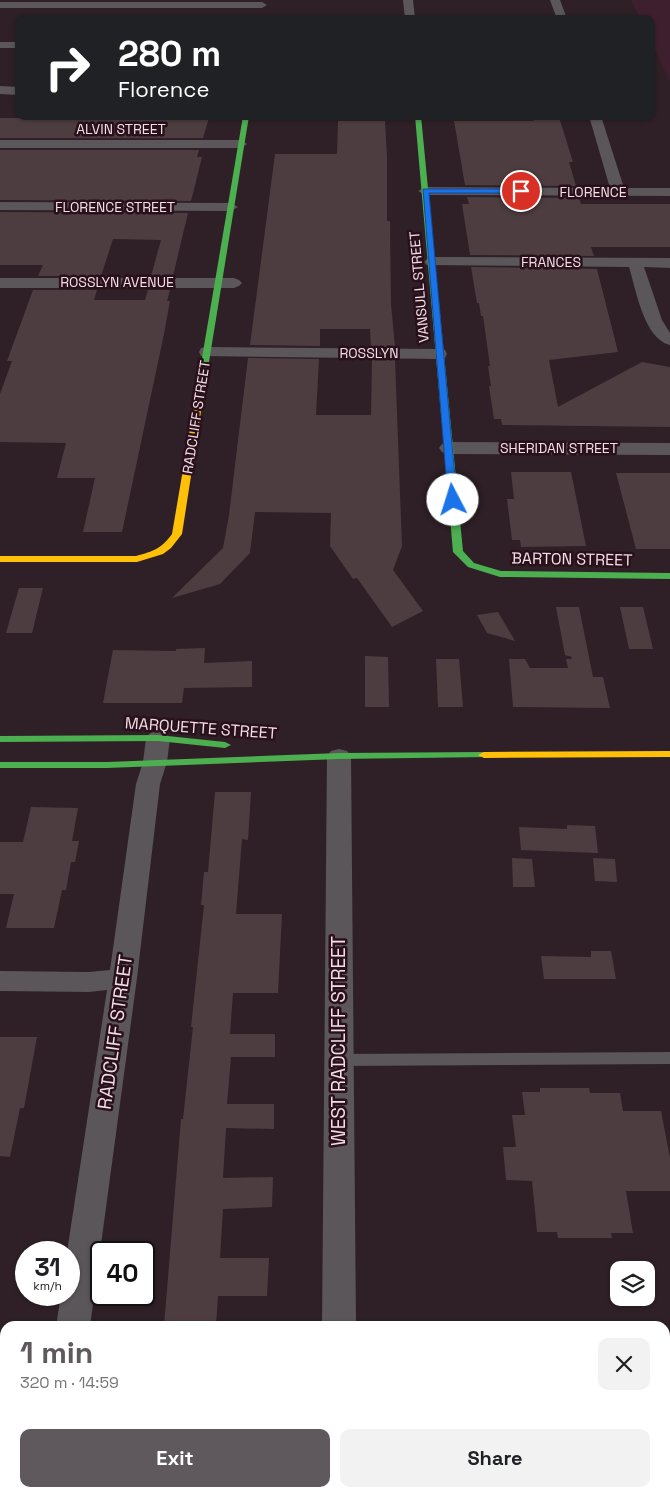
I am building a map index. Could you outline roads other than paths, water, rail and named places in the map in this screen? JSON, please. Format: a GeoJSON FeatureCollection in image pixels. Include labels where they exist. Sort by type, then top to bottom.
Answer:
{"type":"FeatureCollection","features":[{"type":"Feature","properties":{"kind":"street"},"geometry":{"type":"LineString","coordinates":[[408,0],[410,15]]}},
{"type":"Feature","properties":{"kind":"street"},"geometry":{"type":"LineString","coordinates":[[556,0],[561,15]]}},
{"type":"Feature","properties":{"kind":"street"},"geometry":{"type":"LineString","coordinates":[[0,4],[263,3]]}},
{"type":"Feature","properties":{"kind":"street"},"geometry":{"type":"LineString","coordinates":[[0,45],[15,45]]}},
{"type":"Feature","properties":{"kind":"street"},"geometry":{"type":"LineString","coordinates":[[0,90],[15,90]]}},
{"type":"Feature","properties":{"kind":"street","name":"RADCLIFF STREET"},"geometry":{"type":"LineString","coordinates":[[0,559],[124,560],[149,556],[168,546],[177,534],[207,352],[226,283],[231,207],[245,120]]}},
{"type":"Feature","properties":{"kind":"street","name":"VANSULL STREET"},"geometry":{"type":"LineString","coordinates":[[418,120],[458,552],[463,560],[474,568]]}},
{"type":"Feature","properties":{"kind":"street"},"geometry":{"type":"LineString","coordinates":[[596,120],[618,192]]}},
{"type":"Feature","properties":{"kind":"street","name":"ALVIN STREET"},"geometry":{"type":"LineString","coordinates":[[0,144],[241,144]]}},
{"type":"Feature","properties":{"kind":"street","name":"FLORENCE"},"geometry":{"type":"LineString","coordinates":[[425,191],[670,192]]}},
{"type":"Feature","properties":{"kind":"street","name":"FLORENCE STREET"},"geometry":{"type":"LineString","coordinates":[[0,206],[231,207]]}},
{"type":"Feature","properties":{"kind":"street","name":"FRANCES"},"geometry":{"type":"LineString","coordinates":[[432,262],[670,263]]}},
{"type":"Feature","properties":{"kind":"street"},"geometry":{"type":"LineString","coordinates":[[636,263],[661,334],[670,340]]}},
{"type":"Feature","properties":{"kind":"street","name":"ROSSLYN AVENUE"},"geometry":{"type":"LineString","coordinates":[[0,282],[226,283]]}},
{"type":"Feature","properties":{"kind":"street","name":"ROSSLYN"},"geometry":{"type":"LineString","coordinates":[[207,352],[439,354]]}},
{"type":"Feature","properties":{"kind":"street","name":"SHERIDAN STREET"},"geometry":{"type":"LineString","coordinates":[[448,448],[670,449]]}},
{"type":"Feature","properties":{"kind":"street","name":"BARTON STREET"},"geometry":{"type":"LineString","coordinates":[[474,568],[512,575],[670,576]]}},
{"type":"Feature","properties":{"kind":"street","name":"MARQUETTE STREET"},"geometry":{"type":"LineString","coordinates":[[0,739],[156,750],[339,756],[670,754]]}},
{"type":"Feature","properties":{"kind":"street","name":"MARQUETTE STREET"},"geometry":{"type":"LineString","coordinates":[[0,765],[106,765],[156,750],[234,746]]}},
{"type":"Feature","properties":{"kind":"street","name":"MARQUETTE STREET"},"geometry":{"type":"LineString","coordinates":[[253,747],[339,756]]}},
{"type":"Feature","properties":{"kind":"street","name":"RADCLIFF STREET"},"geometry":{"type":"LineString","coordinates":[[74,1321],[123,978],[148,784],[156,750]]}},
{"type":"Feature","properties":{"kind":"street","name":"WEST RADCLIFF STREET"},"geometry":{"type":"LineString","coordinates":[[339,756],[339,1321]]}},
{"type":"Feature","properties":{"kind":"street"},"geometry":{"type":"LineString","coordinates":[[0,981],[89,982],[123,978]]}},
{"type":"Feature","properties":{"kind":"lane"},"geometry":{"type":"LineString","coordinates":[[338,1060],[670,1058]]}}]}
